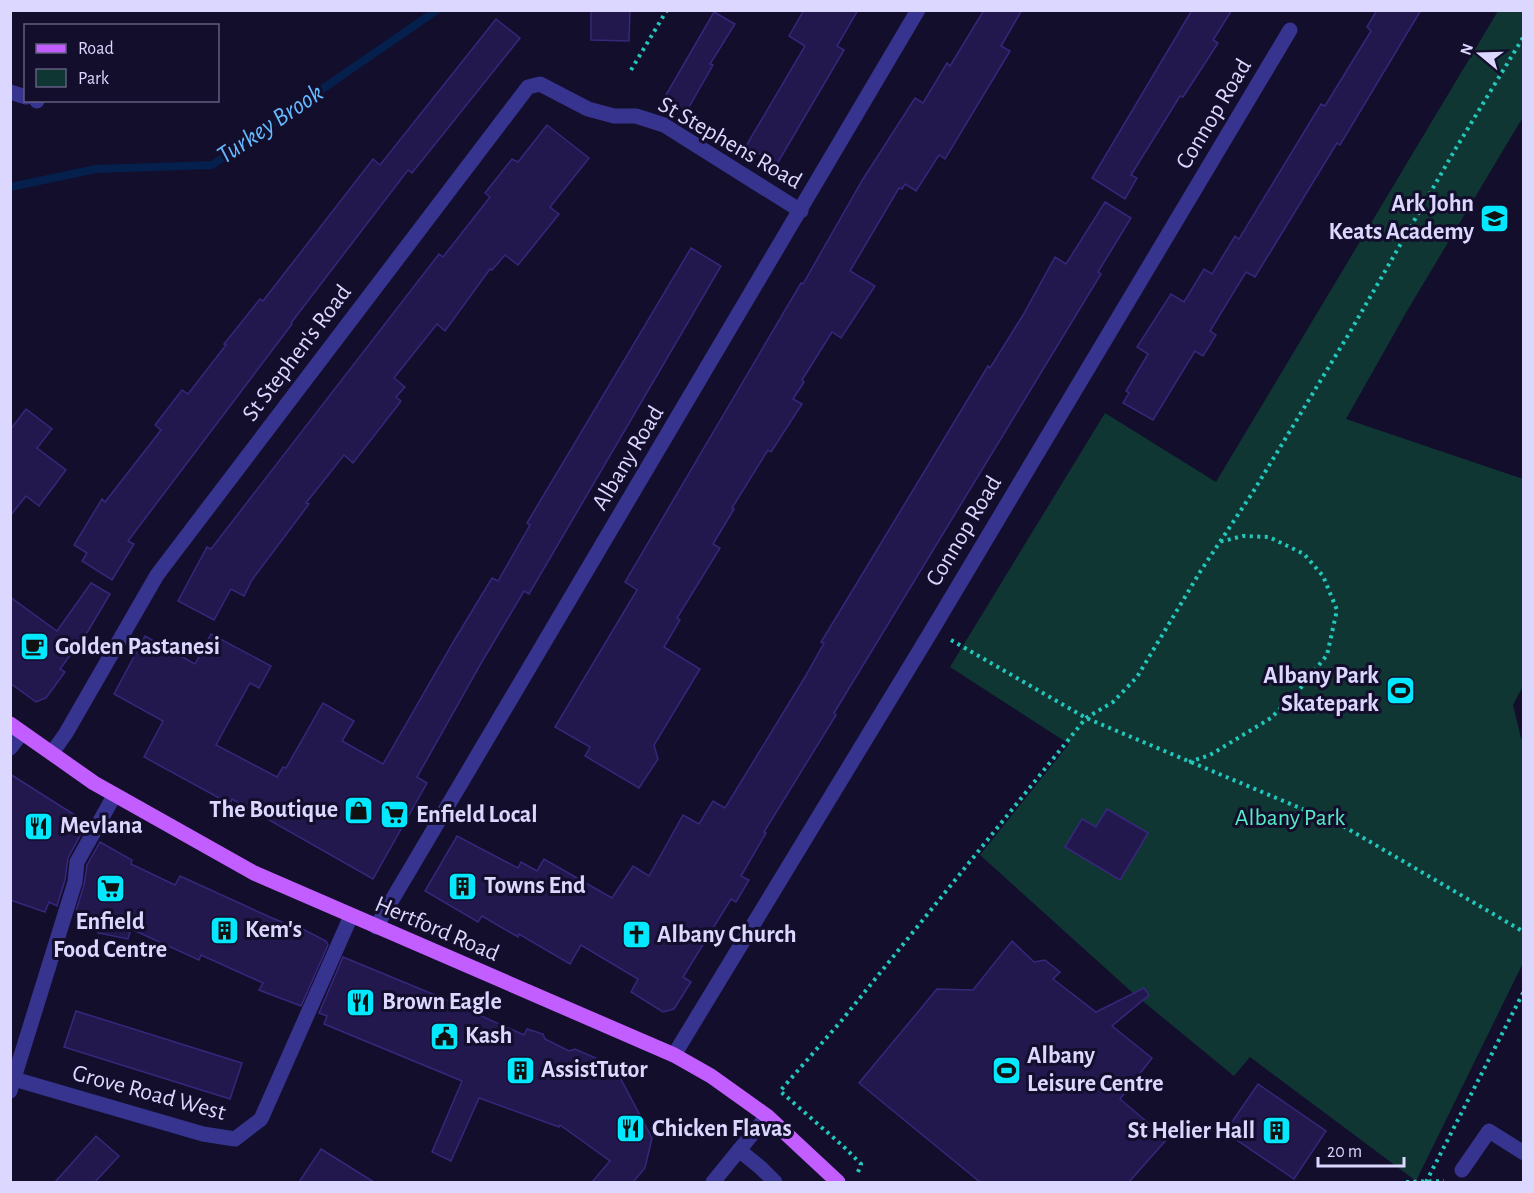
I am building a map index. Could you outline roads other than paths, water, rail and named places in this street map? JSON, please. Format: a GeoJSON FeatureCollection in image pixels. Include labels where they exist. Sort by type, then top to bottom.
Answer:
{"type":"FeatureCollection","features":[{"type":"Feature","properties":{"kind":"main road","name":"Hertford Road"},"geometry":{"type":"LineString","coordinates":[[16,728],[114,796],[254,873],[674,1054],[711,1076],[767,1116],[838,1182]]}},
{"type":"Feature","properties":{"kind":"street","name":"Albany Road"},"geometry":{"type":"LineString","coordinates":[[376,927],[918,10]]}},
{"type":"Feature","properties":{"kind":"street","name":"Connop Road"},"geometry":{"type":"LineString","coordinates":[[674,1054],[932,630],[1290,30]]}},
{"type":"Feature","properties":{"kind":"street","name":"St Stephen's Road"},"geometry":{"type":"LineString","coordinates":[[52,753],[66,733],[157,575],[528,87],[540,84],[588,109],[614,116],[636,116]]}},
{"type":"Feature","properties":{"kind":"street","name":"St Stephens Road"},"geometry":{"type":"LineString","coordinates":[[636,116],[664,125],[801,211]]}},
{"type":"Feature","properties":{"kind":"street"},"geometry":{"type":"LineString","coordinates":[[10,748],[16,728]]}},
{"type":"Feature","properties":{"kind":"street","name":"Grove Road West"},"geometry":{"type":"LineString","coordinates":[[114,796],[77,862],[75,882],[12,1085],[203,1134],[235,1139],[261,1119],[351,916]]}},
{"type":"Feature","properties":{"kind":"street"},"geometry":{"type":"LineString","coordinates":[[713,1182],[767,1116]]}},
{"type":"Feature","properties":{"kind":"street"},"geometry":{"type":"LineString","coordinates":[[1462,1170],[1490,1131],[1524,1153]]}},
{"type":"Feature","properties":{"kind":"street"},"geometry":{"type":"LineString","coordinates":[[739,1150],[775,1182]]}},
{"type":"Feature","properties":{"kind":"waterway","name":"Turkey Brook"},"geometry":{"type":"LineString","coordinates":[[10,187],[96,169],[212,165],[437,10]]}},
{"type":"Feature","properties":{"kind":"place","name":"Ark John Keats Academy"},"geometry":{"type":"Point","coordinates":[1495,218]}},
{"type":"Feature","properties":{"kind":"place","name":"Golden Pastanesi"},"geometry":{"type":"Point","coordinates":[34,647]}},
{"type":"Feature","properties":{"kind":"place","name":"Albany Park Skatepark"},"geometry":{"type":"Point","coordinates":[1400,690]}},
{"type":"Feature","properties":{"kind":"place","name":"The Boutique"},"geometry":{"type":"Point","coordinates":[359,810]}},
{"type":"Feature","properties":{"kind":"place","name":"Enfield Local"},"geometry":{"type":"Point","coordinates":[395,815]}},
{"type":"Feature","properties":{"kind":"place","name":"Mevlana"},"geometry":{"type":"Point","coordinates":[39,826]}},
{"type":"Feature","properties":{"kind":"place","name":"Towns End"},"geometry":{"type":"Point","coordinates":[463,886]}},
{"type":"Feature","properties":{"kind":"place","name":"Enfield Food Centre"},"geometry":{"type":"Point","coordinates":[110,889]}},
{"type":"Feature","properties":{"kind":"place","name":"Kem's"},"geometry":{"type":"Point","coordinates":[224,930]}},
{"type":"Feature","properties":{"kind":"place","name":"Albany Church"},"geometry":{"type":"Point","coordinates":[636,935]}},
{"type":"Feature","properties":{"kind":"place","name":"Brown Eagle"},"geometry":{"type":"Point","coordinates":[361,1002]}},
{"type":"Feature","properties":{"kind":"place","name":"Kash"},"geometry":{"type":"Point","coordinates":[444,1036]}},
{"type":"Feature","properties":{"kind":"place","name":"AssistTutor"},"geometry":{"type":"Point","coordinates":[520,1070]}},
{"type":"Feature","properties":{"kind":"place","name":"Albany Leisure Centre"},"geometry":{"type":"Point","coordinates":[1006,1070]}},
{"type":"Feature","properties":{"kind":"place","name":"Chicken Flavas"},"geometry":{"type":"Point","coordinates":[631,1129]}},
{"type":"Feature","properties":{"kind":"place","name":"St Helier Hall"},"geometry":{"type":"Point","coordinates":[1276,1131]}},
{"type":"Feature","properties":{"kind":"park label","name":"Albany Park"},"geometry":{"type":"Point","coordinates":[1290,818]}}]}
